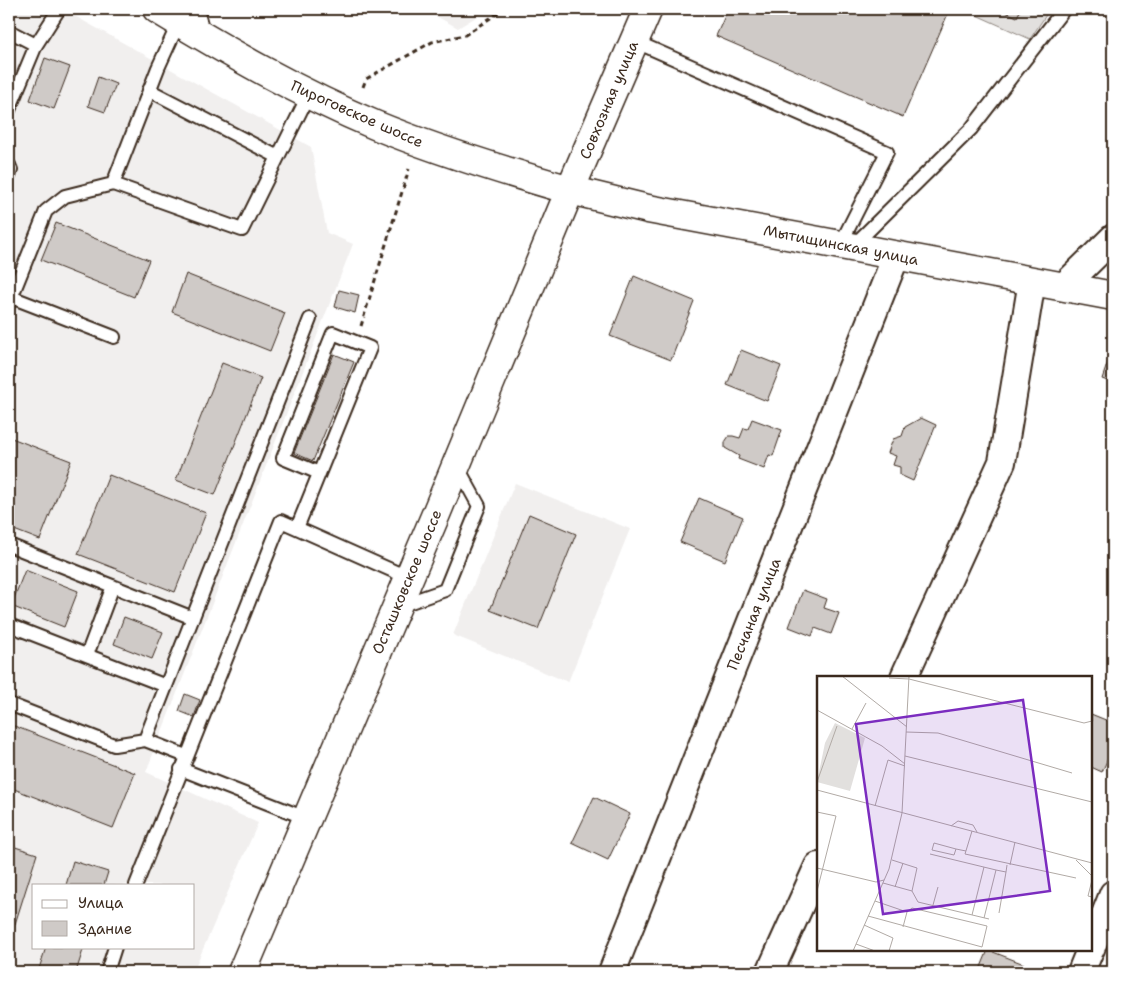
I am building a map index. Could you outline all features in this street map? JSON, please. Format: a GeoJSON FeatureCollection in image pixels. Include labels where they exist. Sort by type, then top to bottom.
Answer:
{"type":"FeatureCollection","features":[{"type":"Feature","properties":{"kind":"main road","name":"Совхозная улица"},"geometry":{"type":"LineString","coordinates":[[570,190],[648,9]]}},
{"type":"Feature","properties":{"kind":"main road","name":"Пироговское шоссе"},"geometry":{"type":"LineString","coordinates":[[181,18],[256,68],[374,124],[424,144],[503,171],[570,190]]}},
{"type":"Feature","properties":{"kind":"main road","name":"Мытищинская улица"},"geometry":{"type":"LineString","coordinates":[[570,190],[648,209],[1113,296]]}},
{"type":"Feature","properties":{"kind":"main road","name":"Осташковское шоссе"},"geometry":{"type":"LineString","coordinates":[[242,972],[397,607],[570,190]]}},
{"type":"Feature","properties":{"kind":"street"},"geometry":{"type":"LineString","coordinates":[[1063,287],[1113,238]]}},
{"type":"Feature","properties":{"kind":"street","name":"Песчаная улица"},"geometry":{"type":"LineString","coordinates":[[612,972],[896,256]]}},
{"type":"Feature","properties":{"kind":"street"},"geometry":{"type":"LineString","coordinates":[[904,676],[1002,462],[1032,281]]}},
{"type":"Feature","properties":{"kind":"street"},"geometry":{"type":"LineString","coordinates":[[770,972],[817,868]]}},
{"type":"Feature","properties":{"kind":"street"},"geometry":{"type":"LineString","coordinates":[[1092,946],[1113,894]]}},
{"type":"Feature","properties":{"kind":"street"},"geometry":{"type":"LineString","coordinates":[[1081,972],[1090,951]]}},
{"type":"Feature","properties":{"kind":"lane"},"geometry":{"type":"LineString","coordinates":[[9,110],[36,45],[59,9]]}},
{"type":"Feature","properties":{"kind":"lane"},"geometry":{"type":"LineString","coordinates":[[846,246],[971,128],[1064,9]]}},
{"type":"Feature","properties":{"kind":"lane"},"geometry":{"type":"LineString","coordinates":[[113,184],[149,90],[181,18]]}},
{"type":"Feature","properties":{"kind":"lane"},"geometry":{"type":"LineString","coordinates":[[9,31],[36,45]]}},
{"type":"Feature","properties":{"kind":"lane"},"geometry":{"type":"LineString","coordinates":[[634,41],[887,152],[846,246]]}},
{"type":"Feature","properties":{"kind":"lane"},"geometry":{"type":"LineString","coordinates":[[149,90],[278,157]]}},
{"type":"Feature","properties":{"kind":"lane"},"geometry":{"type":"LineString","coordinates":[[114,337],[10,300],[46,211],[65,196],[113,184],[242,230],[309,94]]}},
{"type":"Feature","properties":{"kind":"lane"},"geometry":{"type":"LineString","coordinates":[[9,165],[11,170],[9,176]]}},
{"type":"Feature","properties":{"kind":"lane"},"geometry":{"type":"LineString","coordinates":[[145,740],[310,319]]}},
{"type":"Feature","properties":{"kind":"lane"},"geometry":{"type":"LineString","coordinates":[[297,528],[370,348],[333,333],[283,458],[319,473]]}},
{"type":"Feature","properties":{"kind":"lane"},"geometry":{"type":"LineString","coordinates":[[397,607],[445,590],[479,506],[456,464]]}},
{"type":"Feature","properties":{"kind":"lane"},"geometry":{"type":"LineString","coordinates":[[136,884],[281,521],[409,578]]}},
{"type":"Feature","properties":{"kind":"lane"},"geometry":{"type":"LineString","coordinates":[[10,549],[114,586],[193,618]]}},
{"type":"Feature","properties":{"kind":"lane"},"geometry":{"type":"LineString","coordinates":[[86,655],[114,586]]}},
{"type":"Feature","properties":{"kind":"lane"},"geometry":{"type":"LineString","coordinates":[[9,625],[166,686]]}},
{"type":"Feature","properties":{"kind":"lane"},"geometry":{"type":"LineString","coordinates":[[9,704],[114,745],[145,740],[186,756]]}},
{"type":"Feature","properties":{"kind":"lane"},"geometry":{"type":"LineString","coordinates":[[181,769],[308,819]]}},
{"type":"Feature","properties":{"kind":"lane"},"geometry":{"type":"LineString","coordinates":[[107,972],[116,948]]}},
{"type":"Feature","properties":{"kind":"path"},"geometry":{"type":"LineString","coordinates":[[363,87],[366,79],[432,42],[465,35],[504,9]]}},
{"type":"Feature","properties":{"kind":"path"},"geometry":{"type":"LineString","coordinates":[[356,342],[409,169]]}},
{"type":"Feature","properties":{"kind":"shaded area"},"geometry":{"type":"Polygon","coordinates":[[[9,9],[62,9],[311,147],[327,233],[353,244],[146,772],[258,823],[193,972],[9,972],[9,9]]]}},
{"type":"Feature","properties":{"kind":"shaded area"},"geometry":{"type":"Polygon","coordinates":[[[423,9],[489,9],[458,28],[423,9]]]}},
{"type":"Feature","properties":{"kind":"shaded area"},"geometry":{"type":"Polygon","coordinates":[[[963,9],[1050,9],[1030,39],[963,9]]]}},
{"type":"Feature","properties":{"kind":"shaded area"},"geometry":{"type":"Polygon","coordinates":[[[515,483],[630,529],[568,682],[453,635],[515,483]]]}},
{"type":"Feature","properties":{"kind":"building"},"geometry":{"type":"Polygon","coordinates":[[[728,9],[950,9],[903,117],[716,36],[728,9]]]}},
{"type":"Feature","properties":{"kind":"building"},"geometry":{"type":"Polygon","coordinates":[[[999,9],[1021,9],[1017,17],[999,9]]]}},
{"type":"Feature","properties":{"kind":"building"},"geometry":{"type":"Polygon","coordinates":[[[45,58],[70,67],[54,109],[30,100],[45,58]]]}},
{"type":"Feature","properties":{"kind":"building"},"geometry":{"type":"Polygon","coordinates":[[[98,77],[116,84],[105,112],[88,106],[98,77]]]}},
{"type":"Feature","properties":{"kind":"building"},"geometry":{"type":"Polygon","coordinates":[[[56,223],[149,260],[134,297],[41,260],[56,223]]]}},
{"type":"Feature","properties":{"kind":"building"},"geometry":{"type":"Polygon","coordinates":[[[186,274],[285,313],[270,351],[172,312],[186,274]]]}},
{"type":"Feature","properties":{"kind":"building"},"geometry":{"type":"Polygon","coordinates":[[[634,276],[694,301],[671,360],[610,336],[634,276]]]}},
{"type":"Feature","properties":{"kind":"building"},"geometry":{"type":"Polygon","coordinates":[[[339,290],[359,295],[355,313],[335,307],[339,290]]]}},
{"type":"Feature","properties":{"kind":"building"},"geometry":{"type":"Polygon","coordinates":[[[741,350],[781,366],[767,401],[727,385],[741,350]]]}},
{"type":"Feature","properties":{"kind":"building"},"geometry":{"type":"Polygon","coordinates":[[[1111,353],[1113,353],[1113,383],[1102,379],[1111,353]]]}},
{"type":"Feature","properties":{"kind":"building"},"geometry":{"type":"Polygon","coordinates":[[[334,354],[354,362],[313,461],[294,453],[334,354]]]}},
{"type":"Feature","properties":{"kind":"building"},"geometry":{"type":"Polygon","coordinates":[[[222,363],[261,378],[215,495],[176,480],[222,363]]]}},
{"type":"Feature","properties":{"kind":"building"},"geometry":{"type":"Polygon","coordinates":[[[921,418],[936,425],[913,481],[900,475],[900,467],[893,465],[896,456],[888,453],[893,439],[902,436],[905,427],[921,418]]]}},
{"type":"Feature","properties":{"kind":"building"},"geometry":{"type":"Polygon","coordinates":[[[752,419],[782,430],[773,456],[769,455],[764,469],[738,459],[739,456],[725,448],[725,442],[729,436],[740,438],[744,428],[748,429],[752,419]]]}},
{"type":"Feature","properties":{"kind":"building"},"geometry":{"type":"Polygon","coordinates":[[[9,437],[71,461],[40,540],[9,528],[9,437]]]}},
{"type":"Feature","properties":{"kind":"building"},"geometry":{"type":"Polygon","coordinates":[[[109,475],[206,513],[175,592],[78,554],[109,475]]]}},
{"type":"Feature","properties":{"kind":"building"},"geometry":{"type":"Polygon","coordinates":[[[699,498],[743,517],[725,561],[680,542],[699,498]]]}},
{"type":"Feature","properties":{"kind":"building"},"geometry":{"type":"Polygon","coordinates":[[[529,514],[576,534],[538,629],[490,610],[529,514]]]}},
{"type":"Feature","properties":{"kind":"building"},"geometry":{"type":"Polygon","coordinates":[[[25,570],[78,591],[64,627],[11,606],[25,570]]]}},
{"type":"Feature","properties":{"kind":"building"},"geometry":{"type":"Polygon","coordinates":[[[803,590],[827,599],[824,608],[839,613],[831,634],[815,628],[812,636],[789,627],[803,590]]]}},
{"type":"Feature","properties":{"kind":"building"},"geometry":{"type":"Polygon","coordinates":[[[124,617],[163,632],[152,659],[114,644],[124,617]]]}},
{"type":"Feature","properties":{"kind":"building"},"geometry":{"type":"Polygon","coordinates":[[[185,694],[200,700],[194,717],[179,711],[185,694]]]}},
{"type":"Feature","properties":{"kind":"building"},"geometry":{"type":"Polygon","coordinates":[[[1092,714],[1113,723],[1113,750],[1102,772],[1092,767],[1092,714]]]}},
{"type":"Feature","properties":{"kind":"building"},"geometry":{"type":"Polygon","coordinates":[[[9,724],[135,773],[113,828],[9,787],[9,724]]]}},
{"type":"Feature","properties":{"kind":"building"},"geometry":{"type":"Polygon","coordinates":[[[594,797],[630,814],[608,860],[572,843],[594,797]]]}},
{"type":"Feature","properties":{"kind":"building"},"geometry":{"type":"Polygon","coordinates":[[[9,845],[37,854],[9,943],[9,845]]]}},
{"type":"Feature","properties":{"kind":"building"},"geometry":{"type":"Polygon","coordinates":[[[73,861],[108,872],[104,884],[66,884],[73,861]]]}},
{"type":"Feature","properties":{"kind":"building"},"geometry":{"type":"Polygon","coordinates":[[[46,948],[84,948],[76,972],[38,972],[46,948]]]}},
{"type":"Feature","properties":{"kind":"building"},"geometry":{"type":"Polygon","coordinates":[[[988,951],[1024,964],[1021,972],[979,972],[988,951]]]}}]}
